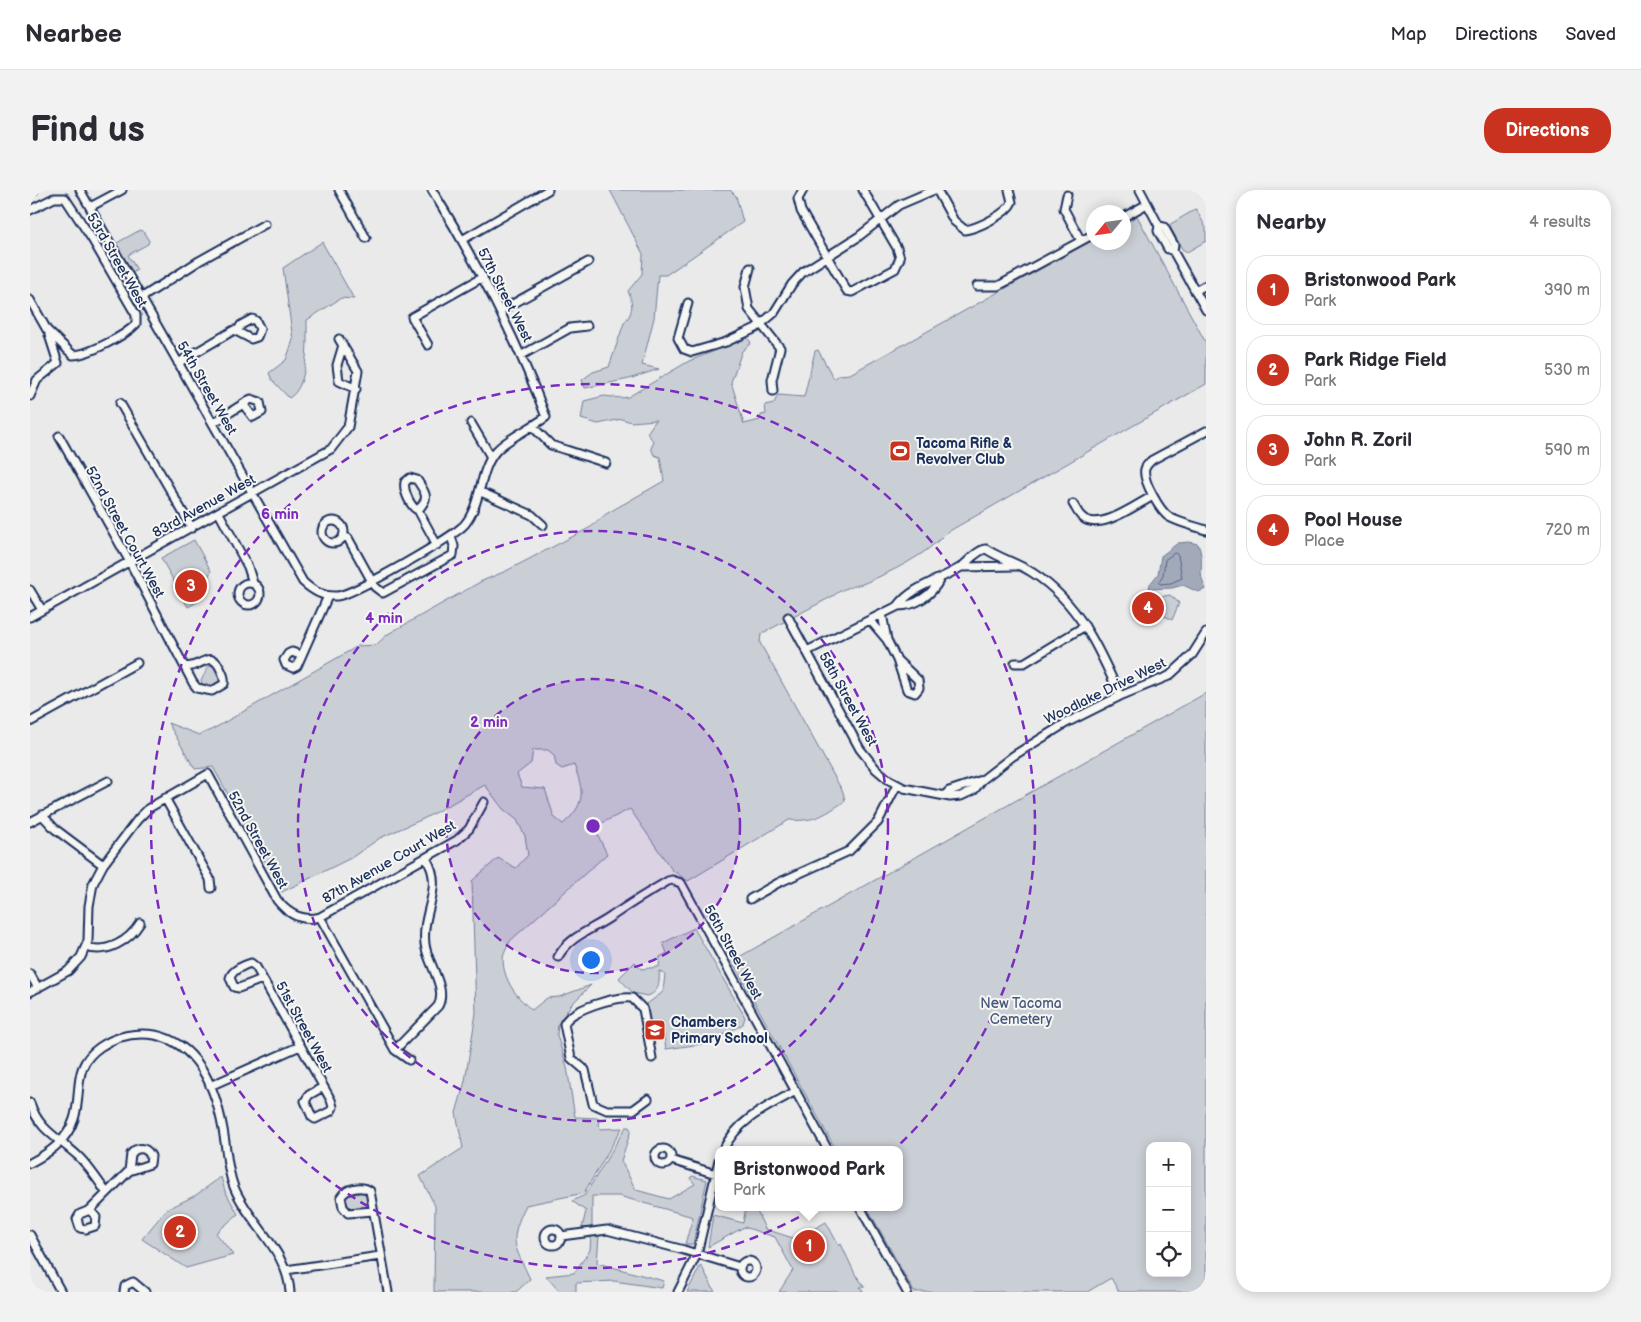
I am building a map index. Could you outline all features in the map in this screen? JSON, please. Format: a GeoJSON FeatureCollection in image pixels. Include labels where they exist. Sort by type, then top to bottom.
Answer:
{"type":"FeatureCollection","features":[{"type":"Feature","properties":{"kind":"street"},"geometry":{"type":"LineString","coordinates":[[30,193],[34,190]]}},
{"type":"Feature","properties":{"kind":"street","name":"54th Street West"},"geometry":{"type":"LineString","coordinates":[[80,190],[303,582],[318,593],[328,596]]}},
{"type":"Feature","properties":{"kind":"street"},"geometry":{"type":"LineString","coordinates":[[90,207],[122,190]]}},
{"type":"Feature","properties":{"kind":"street"},"geometry":{"type":"LineString","coordinates":[[339,190],[366,238]]}},
{"type":"Feature","properties":{"kind":"street","name":"57th Street West"},"geometry":{"type":"LineString","coordinates":[[432,190],[483,277],[522,355],[546,417],[533,427]]}},
{"type":"Feature","properties":{"kind":"street"},"geometry":{"type":"LineString","coordinates":[[462,240],[548,190]]}},
{"type":"Feature","properties":{"kind":"street"},"geometry":{"type":"LineString","coordinates":[[803,190],[798,199],[801,212],[848,292],[856,291],[891,272],[898,266],[900,260],[897,248],[863,190]]}},
{"type":"Feature","properties":{"kind":"street"},"geometry":{"type":"LineString","coordinates":[[688,303],[678,338],[684,349],[692,352],[739,338],[760,325],[778,307],[796,278],[827,255],[858,237],[904,202],[935,190],[954,221],[965,230],[974,228],[999,214],[1011,204],[1009,190]]}},
{"type":"Feature","properties":{"kind":"street"},"geometry":{"type":"LineString","coordinates":[[1140,190],[1159,226],[1158,231],[1168,249],[1173,251],[1206,310]]}},
{"type":"Feature","properties":{"kind":"street"},"geometry":{"type":"LineString","coordinates":[[1067,195],[1064,209],[1081,241]]}},
{"type":"Feature","properties":{"kind":"street","name":"53rd Street West"},"geometry":{"type":"LineString","coordinates":[[30,210],[54,198],[65,198],[92,239],[137,318],[136,324],[126,333],[76,355],[71,354],[46,330],[30,300]]}},
{"type":"Feature","properties":{"kind":"street"},"geometry":{"type":"LineString","coordinates":[[1131,213],[1147,204]]}},
{"type":"Feature","properties":{"kind":"street"},"geometry":{"type":"LineString","coordinates":[[141,298],[199,261],[266,224]]}},
{"type":"Feature","properties":{"kind":"street"},"geometry":{"type":"LineString","coordinates":[[978,286],[998,286],[1086,238]]}},
{"type":"Feature","properties":{"kind":"street"},"geometry":{"type":"LineString","coordinates":[[500,311],[588,262]]}},
{"type":"Feature","properties":{"kind":"street"},"geometry":{"type":"LineString","coordinates":[[750,268],[746,279],[746,296],[749,309],[780,348],[772,380],[773,392]]}},
{"type":"Feature","properties":{"kind":"street"},"geometry":{"type":"LineString","coordinates":[[428,345],[412,317],[483,277]]}},
{"type":"Feature","properties":{"kind":"street"},"geometry":{"type":"LineString","coordinates":[[1195,291],[1206,285]]}},
{"type":"Feature","properties":{"kind":"street"},"geometry":{"type":"LineString","coordinates":[[522,355],[570,328],[587,326]]}},
{"type":"Feature","properties":{"kind":"street"},"geometry":{"type":"LineString","coordinates":[[30,396],[37,380],[58,363],[46,330]]}},
{"type":"Feature","properties":{"kind":"street"},"geometry":{"type":"LineString","coordinates":[[178,363],[238,330]]}},
{"type":"Feature","properties":{"kind":"street","name":"83rd Avenue West"},"geometry":{"type":"LineString","coordinates":[[30,617],[253,494],[337,444],[348,427],[356,389],[358,371],[341,342],[337,365],[339,381],[356,389]]}},
{"type":"Feature","properties":{"kind":"street"},"geometry":{"type":"LineString","coordinates":[[120,403],[192,528]]}},
{"type":"Feature","properties":{"kind":"street"},"geometry":{"type":"LineString","coordinates":[[213,423],[243,404]]}},
{"type":"Feature","properties":{"kind":"street"},"geometry":{"type":"LineString","coordinates":[[471,423],[491,457]]}},
{"type":"Feature","properties":{"kind":"street"},"geometry":{"type":"LineString","coordinates":[[300,655],[328,596],[347,594],[437,545],[466,523],[481,492],[485,472],[491,457],[502,445],[533,427],[551,445],[606,463]]}},
{"type":"Feature","properties":{"kind":"street"},"geometry":{"type":"LineString","coordinates":[[1206,431],[1152,460],[1146,465],[1145,476],[1153,496],[1166,515],[1183,523],[1206,530]]}},
{"type":"Feature","properties":{"kind":"street","name":"52nd Street Court West"},"geometry":{"type":"LineString","coordinates":[[59,436],[184,666],[197,688],[215,690],[224,684],[224,677],[218,665],[212,659],[206,659],[191,667],[184,666]]}},
{"type":"Feature","properties":{"kind":"street"},"geometry":{"type":"LineString","coordinates":[[481,492],[532,515],[543,525]]}},
{"type":"Feature","properties":{"kind":"street"},"geometry":{"type":"LineString","coordinates":[[1073,504],[1082,517],[1089,521],[1102,522],[1153,496]]}},
{"type":"Feature","properties":{"kind":"street"},"geometry":{"type":"LineString","coordinates":[[418,510],[437,545]]}},
{"type":"Feature","properties":{"kind":"street"},"geometry":{"type":"LineString","coordinates":[[219,513],[248,567],[253,582]]}},
{"type":"Feature","properties":{"kind":"street"},"geometry":{"type":"LineString","coordinates":[[343,537],[348,538],[378,591],[383,593],[453,555],[451,536]]}},
{"type":"Feature","properties":{"kind":"street"},"geometry":{"type":"LineString","coordinates":[[807,652],[898,606],[903,599],[930,582],[940,580],[986,549],[1020,566],[1059,592],[1085,626],[1120,696]]}},
{"type":"Feature","properties":{"kind":"street"},"geometry":{"type":"LineString","coordinates":[[961,566],[1020,566]]}},
{"type":"Feature","properties":{"kind":"street"},"geometry":{"type":"LineString","coordinates":[[30,590],[42,610]]}},
{"type":"Feature","properties":{"kind":"street"},"geometry":{"type":"LineString","coordinates":[[882,614],[887,640]]}},
{"type":"Feature","properties":{"kind":"street","name":"58th Street West"},"geometry":{"type":"LineString","coordinates":[[788,617],[865,756],[882,775],[897,785]]}},
{"type":"Feature","properties":{"kind":"street"},"geometry":{"type":"LineString","coordinates":[[870,620],[887,640],[897,660]]}},
{"type":"Feature","properties":{"kind":"street"},"geometry":{"type":"LineString","coordinates":[[1015,662],[1024,663],[1085,626]]}},
{"type":"Feature","properties":{"kind":"street","name":"Woodlake Drive West"},"geometry":{"type":"LineString","coordinates":[[897,785],[918,792],[954,797],[968,793],[1013,756],[1046,734],[1120,696],[1160,680],[1178,669],[1198,648],[1206,633]]}},
{"type":"Feature","properties":{"kind":"street"},"geometry":{"type":"LineString","coordinates":[[30,722],[137,663]]}},
{"type":"Feature","properties":{"kind":"street","name":"52nd Street West"},"geometry":{"type":"LineString","coordinates":[[165,798],[208,774],[281,906],[302,918],[320,917]]}},
{"type":"Feature","properties":{"kind":"street"},"geometry":{"type":"LineString","coordinates":[[30,822],[108,781]]}},
{"type":"Feature","properties":{"kind":"street"},"geometry":{"type":"LineString","coordinates":[[750,899],[778,883],[849,851],[878,822],[897,785]]}},
{"type":"Feature","properties":{"kind":"street"},"geometry":{"type":"LineString","coordinates":[[30,992],[73,967],[86,947],[89,933],[89,898],[93,884],[103,865],[138,819],[149,808],[165,798],[210,879],[211,888]]}},
{"type":"Feature","properties":{"kind":"street","name":"87th Avenue Court West"},"geometry":{"type":"LineString","coordinates":[[320,917],[464,835],[484,802]]}},
{"type":"Feature","properties":{"kind":"street"},"geometry":{"type":"LineString","coordinates":[[42,815],[55,829],[103,865]]}},
{"type":"Feature","properties":{"kind":"street"},"geometry":{"type":"LineString","coordinates":[[395,1050],[438,1006],[441,997],[425,946],[425,928],[435,881],[432,868],[426,858]]}},
{"type":"Feature","properties":{"kind":"street","name":"56th Street West"},"geometry":{"type":"LineString","coordinates":[[558,958],[571,940],[613,915],[629,902],[668,881],[678,881],[683,886],[826,1146]]}},
{"type":"Feature","properties":{"kind":"street"},"geometry":{"type":"LineString","coordinates":[[320,917],[395,1050],[409,1060]]}},
{"type":"Feature","properties":{"kind":"street"},"geometry":{"type":"LineString","coordinates":[[86,947],[95,950],[106,949],[131,935],[140,923]]}},
{"type":"Feature","properties":{"kind":"street","name":"51st Street West"},"geometry":{"type":"LineString","coordinates":[[262,979],[238,988],[234,987],[230,978],[232,972],[251,963],[262,979],[323,1087],[333,1108],[331,1112],[315,1119],[312,1117],[305,1101],[310,1095],[323,1087]]}},
{"type":"Feature","properties":{"kind":"street"},"geometry":{"type":"LineString","coordinates":[[30,974],[38,988]]}},
{"type":"Feature","properties":{"kind":"street"},"geometry":{"type":"LineString","coordinates":[[648,1099],[634,1110],[608,1110],[593,1104],[585,1070],[571,1058],[564,1024],[566,1020],[586,1008],[619,997],[632,998],[643,1009],[652,1058]]}},
{"type":"Feature","properties":{"kind":"street"},"geometry":{"type":"LineString","coordinates":[[30,1164],[46,1155],[69,1130],[74,1116],[77,1086],[82,1068],[93,1053],[115,1039],[145,1034],[169,1040],[189,1053],[201,1067],[210,1086],[222,1127],[233,1186],[240,1200],[279,1255],[286,1270],[290,1292]]}},
{"type":"Feature","properties":{"kind":"street"},"geometry":{"type":"LineString","coordinates":[[210,1086],[300,1046]]}},
{"type":"Feature","properties":{"kind":"street"},"geometry":{"type":"LineString","coordinates":[[725,1146],[733,1133],[747,1119],[796,1091]]}},
{"type":"Feature","properties":{"kind":"street"},"geometry":{"type":"LineString","coordinates":[[30,1103],[32,1114],[59,1143],[83,1161],[106,1192]]}},
{"type":"Feature","properties":{"kind":"street"},"geometry":{"type":"LineString","coordinates":[[671,1160],[715,1174]]}},
{"type":"Feature","properties":{"kind":"street"},"geometry":{"type":"LineString","coordinates":[[90,1210],[129,1171]]}},
{"type":"Feature","properties":{"kind":"street"},"geometry":{"type":"LineString","coordinates":[[678,1292],[697,1254],[715,1178]]}},
{"type":"Feature","properties":{"kind":"street"},"geometry":{"type":"LineString","coordinates":[[373,1210],[348,1213],[343,1207],[341,1197],[347,1190],[368,1189],[372,1194],[380,1256],[388,1292]]}},
{"type":"Feature","properties":{"kind":"street"},"geometry":{"type":"LineString","coordinates":[[862,1211],[907,1292]]}},
{"type":"Feature","properties":{"kind":"street"},"geometry":{"type":"LineString","coordinates":[[561,1236],[607,1230],[740,1267]]}},
{"type":"Feature","properties":{"kind":"street"},"geometry":{"type":"LineString","coordinates":[[30,1235],[61,1292]]}},
{"type":"Feature","properties":{"kind":"street"},"geometry":{"type":"LineString","coordinates":[[286,1270],[380,1256]]}},
{"type":"Feature","properties":{"kind":"street"},"geometry":{"type":"LineString","coordinates":[[124,1292],[125,1286],[132,1282],[145,1292]]}},
{"type":"Feature","properties":{"kind":"green space"},"geometry":{"type":"Polygon","coordinates":[[[610,190],[730,190],[736,196],[743,222],[666,275],[658,275],[654,318],[642,365],[659,369],[629,379],[585,388],[582,380],[593,372],[609,367],[624,323],[631,311],[632,303],[628,291],[642,274],[643,254],[610,190]]]}},
{"type":"Feature","properties":{"kind":"green space"},"geometry":{"type":"Polygon","coordinates":[[[1196,209],[1206,228],[1206,241],[1187,252],[1182,249],[1169,225],[1196,209]]]}},
{"type":"Feature","properties":{"kind":"green space"},"geometry":{"type":"Polygon","coordinates":[[[1137,216],[1206,343],[1206,384],[946,533],[929,548],[908,562],[865,583],[841,590],[761,634],[760,643],[843,792],[845,801],[813,819],[789,820],[688,881],[672,870],[630,809],[594,827],[607,854],[510,941],[503,957],[505,974],[508,981],[521,1000],[532,1010],[547,998],[559,997],[591,985],[571,1005],[558,1024],[557,1035],[567,1067],[575,1117],[598,1118],[600,1129],[622,1128],[584,1193],[526,1205],[517,1227],[515,1243],[530,1279],[516,1292],[434,1292],[435,1206],[420,1176],[463,1148],[456,1113],[465,1081],[476,1013],[472,881],[498,858],[516,868],[528,855],[525,836],[517,820],[503,809],[485,785],[425,818],[380,838],[351,858],[282,892],[213,767],[195,769],[168,723],[199,735],[213,729],[358,646],[376,645],[388,634],[482,581],[506,571],[591,527],[606,514],[664,481],[660,457],[654,455],[651,448],[654,442],[647,433],[656,420],[631,422],[622,419],[598,424],[581,419],[584,401],[604,396],[628,397],[689,361],[748,338],[751,343],[742,351],[731,382],[744,424],[760,420],[761,415],[766,414],[765,405],[774,403],[778,395],[804,397],[815,351],[818,350],[834,379],[839,375],[850,374],[1086,244],[1086,250],[1131,250],[1131,220],[1137,216]],[[533,750],[531,763],[517,774],[522,787],[545,789],[554,817],[563,824],[576,810],[581,797],[581,790],[574,765],[562,769],[556,765],[554,755],[548,750],[533,750]]]}},
{"type":"Feature","properties":{"kind":"green space"},"geometry":{"type":"Polygon","coordinates":[[[140,230],[143,231],[149,241],[148,244],[128,255],[137,270],[132,273],[115,244],[140,230]]]}},
{"type":"Feature","properties":{"kind":"green space"},"geometry":{"type":"Polygon","coordinates":[[[322,242],[354,299],[341,298],[307,320],[306,363],[300,384],[296,392],[289,398],[272,380],[269,373],[286,360],[293,340],[283,268],[322,242]]]}},
{"type":"Feature","properties":{"kind":"green space"},"geometry":{"type":"Polygon","coordinates":[[[194,540],[211,571],[197,602],[188,607],[161,558],[194,540]]]}},
{"type":"Feature","properties":{"kind":"green space"},"geometry":{"type":"Polygon","coordinates":[[[1170,595],[1179,603],[1172,620],[1165,616],[1143,615],[1142,600],[1170,595]]]}},
{"type":"Feature","properties":{"kind":"green space"},"geometry":{"type":"Polygon","coordinates":[[[213,665],[216,667],[222,681],[215,687],[203,685],[201,681],[208,667],[213,665]]]}},
{"type":"Feature","properties":{"kind":"green space","name":"New Tacoma Cemetery"},"geometry":{"type":"Polygon","coordinates":[[[1206,693],[1206,1292],[1119,1292],[1111,1278],[1087,1292],[914,1292],[869,1211],[903,1211],[903,1146],[834,1146],[732,961],[1206,693]]]}},
{"type":"Feature","properties":{"kind":"green space"},"geometry":{"type":"Polygon","coordinates":[[[694,928],[745,1017],[743,1024],[709,1043],[666,1049],[662,1022],[650,1024],[647,1004],[663,992],[665,974],[659,971],[658,986],[651,995],[647,996],[633,993],[619,978],[635,962],[641,969],[659,967],[660,957],[667,953],[663,943],[694,928]]]}},
{"type":"Feature","properties":{"kind":"green space"},"geometry":{"type":"Polygon","coordinates":[[[626,1127],[629,1127],[631,1130],[621,1161],[636,1190],[669,1199],[695,1184],[690,1178],[692,1176],[707,1180],[693,1244],[685,1244],[693,1217],[619,1196],[592,1196],[592,1227],[582,1228],[586,1211],[572,1201],[585,1195],[626,1127]]]}},
{"type":"Feature","properties":{"kind":"green space"},"geometry":{"type":"Polygon","coordinates":[[[221,1177],[225,1191],[238,1214],[216,1233],[233,1255],[186,1268],[142,1239],[166,1210],[196,1195],[221,1177]]]}},
{"type":"Feature","properties":{"kind":"green space"},"geometry":{"type":"Polygon","coordinates":[[[367,1193],[370,1203],[367,1207],[354,1210],[349,1208],[346,1200],[348,1195],[367,1193]]]}},
{"type":"Feature","properties":{"kind":"green space"},"geometry":{"type":"Polygon","coordinates":[[[745,1211],[757,1211],[765,1229],[796,1239],[826,1222],[839,1246],[841,1244],[855,1274],[865,1287],[860,1287],[863,1292],[779,1292],[793,1270],[775,1237],[744,1227],[708,1247],[713,1215],[743,1223],[745,1211]]]}},
{"type":"Feature","properties":{"kind":"green space"},"geometry":{"type":"Polygon","coordinates":[[[599,1235],[597,1263],[664,1281],[662,1288],[614,1281],[576,1283],[576,1292],[560,1292],[546,1276],[574,1273],[590,1250],[591,1236],[599,1235]]]}},
{"type":"Feature","properties":{"kind":"green space"},"geometry":{"type":"Polygon","coordinates":[[[701,1265],[715,1292],[687,1292],[701,1265]]]}},
{"type":"Feature","properties":{"kind":"water"},"geometry":{"type":"Polygon","coordinates":[[[1189,542],[1198,544],[1202,578],[1206,589],[1198,592],[1183,585],[1172,588],[1149,589],[1150,584],[1158,574],[1161,556],[1178,543],[1189,542]]]}},
{"type":"Feature","properties":{"kind":"place","name":"Tacoma Rifle & Revolver Club"},"geometry":{"type":"Point","coordinates":[900,451]}},
{"type":"Feature","properties":{"kind":"place","name":"John R. Zoril"},"geometry":{"type":"Point","coordinates":[191,586]}},
{"type":"Feature","properties":{"kind":"place","name":"Pool House"},"geometry":{"type":"Point","coordinates":[1148,608]}},
{"type":"Feature","properties":{"kind":"place","name":"Chambers Primary School"},"geometry":{"type":"Point","coordinates":[655,1030]}},
{"type":"Feature","properties":{"kind":"place","name":"Park Ridge Field"},"geometry":{"type":"Point","coordinates":[180,1232]}},
{"type":"Feature","properties":{"kind":"place","name":"Bristonwood Park"},"geometry":{"type":"Point","coordinates":[809,1246]}}]}
